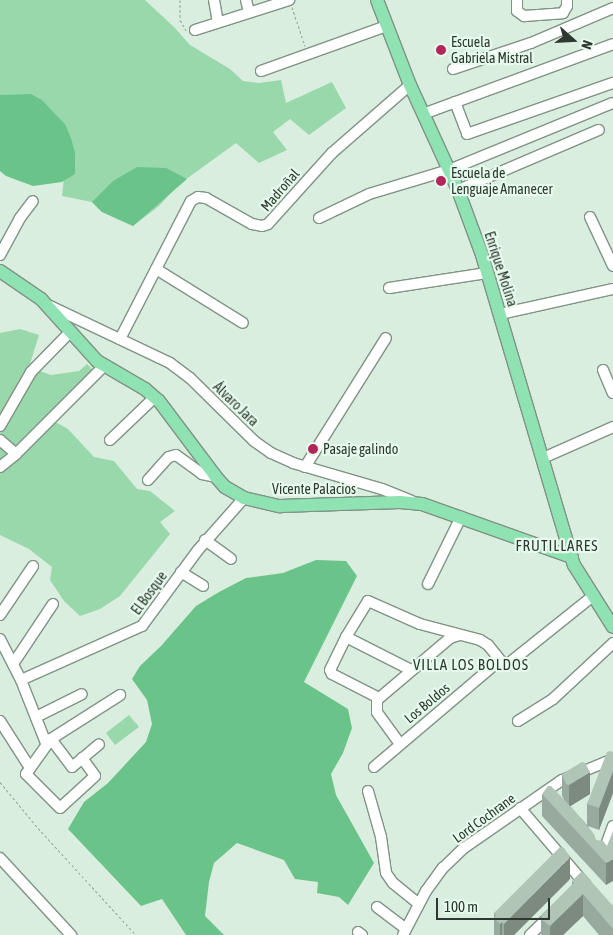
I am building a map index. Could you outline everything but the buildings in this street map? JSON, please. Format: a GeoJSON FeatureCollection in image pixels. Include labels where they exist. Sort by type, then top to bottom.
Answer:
{"type":"FeatureCollection","features":[{"type":"Feature","properties":{"kind":"main road","name":"Enrique Molina"},"geometry":{"type":"LineString","coordinates":[[377,0],[410,85],[458,190],[500,314],[572,557]]}},
{"type":"Feature","properties":{"kind":"main road","name":"Vicente Palacios"},"geometry":{"type":"LineString","coordinates":[[0,271],[46,304],[90,354],[104,366],[155,397],[167,409],[216,477],[225,487],[244,498],[258,503],[280,506],[415,503],[461,517],[572,557]]}},
{"type":"Feature","properties":{"kind":"main road"},"geometry":{"type":"LineString","coordinates":[[572,557],[574,566],[613,627]]}},
{"type":"Feature","properties":{"kind":"street"},"geometry":{"type":"LineString","coordinates":[[214,0],[218,22]]}},
{"type":"Feature","properties":{"kind":"street"},"geometry":{"type":"LineString","coordinates":[[246,0],[249,12]]}},
{"type":"Feature","properties":{"kind":"street"},"geometry":{"type":"LineString","coordinates":[[195,30],[277,2],[289,0]]}},
{"type":"Feature","properties":{"kind":"street"},"geometry":{"type":"LineString","coordinates":[[516,0],[517,11],[524,16],[563,13],[567,6],[567,0]]}},
{"type":"Feature","properties":{"kind":"street"},"geometry":{"type":"LineString","coordinates":[[453,68],[531,43],[613,8]]}},
{"type":"Feature","properties":{"kind":"street"},"geometry":{"type":"LineString","coordinates":[[261,71],[387,26]]}},
{"type":"Feature","properties":{"kind":"street"},"geometry":{"type":"LineString","coordinates":[[423,114],[613,44]]}},
{"type":"Feature","properties":{"kind":"street"},"geometry":{"type":"LineString","coordinates":[[455,102],[467,134],[613,83]]}},
{"type":"Feature","properties":{"kind":"street","name":"Madroñal"},"geometry":{"type":"LineString","coordinates":[[120,339],[191,201],[198,197],[206,198],[255,226],[268,224],[332,153],[410,85]]}},
{"type":"Feature","properties":{"kind":"street"},"geometry":{"type":"LineString","coordinates":[[319,218],[370,194],[449,170],[612,103]]}},
{"type":"Feature","properties":{"kind":"street"},"geometry":{"type":"LineString","coordinates":[[458,190],[599,130]]}},
{"type":"Feature","properties":{"kind":"street"},"geometry":{"type":"LineString","coordinates":[[0,255],[20,218],[33,200]]}},
{"type":"Feature","properties":{"kind":"street"},"geometry":{"type":"LineString","coordinates":[[590,218],[613,266]]}},
{"type":"Feature","properties":{"kind":"street"},"geometry":{"type":"LineString","coordinates":[[156,268],[242,323]]}},
{"type":"Feature","properties":{"kind":"street"},"geometry":{"type":"LineString","coordinates":[[389,288],[487,273]]}},
{"type":"Feature","properties":{"kind":"street"},"geometry":{"type":"LineString","coordinates":[[500,314],[613,289]]}},
{"type":"Feature","properties":{"kind":"street","name":"Álvaro Jara"},"geometry":{"type":"LineString","coordinates":[[46,304],[156,355],[177,367],[262,447],[282,459],[382,489],[415,503]]}},
{"type":"Feature","properties":{"kind":"street"},"geometry":{"type":"LineString","coordinates":[[0,426],[31,372],[70,332]]}},
{"type":"Feature","properties":{"kind":"street"},"geometry":{"type":"LineString","coordinates":[[305,467],[386,338]]}},
{"type":"Feature","properties":{"kind":"street"},"geometry":{"type":"LineString","coordinates":[[0,467],[16,454],[104,366]]}},
{"type":"Feature","properties":{"kind":"street"},"geometry":{"type":"LineString","coordinates":[[603,370],[613,392]]}},
{"type":"Feature","properties":{"kind":"street"},"geometry":{"type":"LineString","coordinates":[[110,440],[155,397]]}},
{"type":"Feature","properties":{"kind":"street"},"geometry":{"type":"LineString","coordinates":[[543,458],[613,427]]}},
{"type":"Feature","properties":{"kind":"street"},"geometry":{"type":"LineString","coordinates":[[0,440],[16,454]]}},
{"type":"Feature","properties":{"kind":"street"},"geometry":{"type":"LineString","coordinates":[[148,480],[169,457],[176,455],[202,474],[216,477]]}},
{"type":"Feature","properties":{"kind":"street","name":"El Bosque"},"geometry":{"type":"LineString","coordinates":[[21,680],[138,629],[145,623],[206,540],[244,498]]}},
{"type":"Feature","properties":{"kind":"street"},"geometry":{"type":"LineString","coordinates":[[428,584],[461,517]]}},
{"type":"Feature","properties":{"kind":"street"},"geometry":{"type":"LineString","coordinates":[[206,540],[231,559]]}},
{"type":"Feature","properties":{"kind":"street"},"geometry":{"type":"LineString","coordinates":[[0,615],[33,566]]}},
{"type":"Feature","properties":{"kind":"street"},"geometry":{"type":"LineString","coordinates":[[181,572],[203,586]]}},
{"type":"Feature","properties":{"kind":"street","name":"Los Boldos"},"geometry":{"type":"LineString","coordinates":[[374,767],[500,660],[506,664],[513,662],[593,596]]}},
{"type":"Feature","properties":{"kind":"street"},"geometry":{"type":"LineString","coordinates":[[379,698],[330,672],[346,636],[364,604],[370,600],[420,624],[484,642],[500,660]]}},
{"type":"Feature","properties":{"kind":"street"},"geometry":{"type":"LineString","coordinates":[[13,664],[53,604]]}},
{"type":"Feature","properties":{"kind":"street"},"geometry":{"type":"LineString","coordinates":[[400,744],[376,712],[375,706],[379,698],[450,638],[461,635]]}},
{"type":"Feature","properties":{"kind":"street"},"geometry":{"type":"LineString","coordinates":[[346,636],[411,670]]}},
{"type":"Feature","properties":{"kind":"street"},"geometry":{"type":"LineString","coordinates":[[0,639],[49,741],[72,767],[99,744]]}},
{"type":"Feature","properties":{"kind":"street"},"geometry":{"type":"LineString","coordinates":[[518,721],[553,699],[613,643]]}},
{"type":"Feature","properties":{"kind":"street"},"geometry":{"type":"LineString","coordinates":[[36,716],[82,694]]}},
{"type":"Feature","properties":{"kind":"street"},"geometry":{"type":"LineString","coordinates":[[28,771],[49,741],[120,695]]}},
{"type":"Feature","properties":{"kind":"street"},"geometry":{"type":"LineString","coordinates":[[0,721],[28,771],[60,808],[95,776],[82,758]]}},
{"type":"Feature","properties":{"kind":"street","name":"Lord Cochrane"},"geometry":{"type":"LineString","coordinates":[[404,932],[418,904],[434,880],[453,858],[476,838],[570,776],[613,760]]}},
{"type":"Feature","properties":{"kind":"street"},"geometry":{"type":"LineString","coordinates":[[368,791],[381,837],[386,873],[393,884],[418,904]]}},
{"type":"Feature","properties":{"kind":"street"},"geometry":{"type":"LineString","coordinates":[[520,808],[580,886],[592,893]]}},
{"type":"Feature","properties":{"kind":"street"},"geometry":{"type":"LineString","coordinates":[[601,857],[612,830]]}},
{"type":"Feature","properties":{"kind":"street"},"geometry":{"type":"LineString","coordinates":[[0,858],[71,935]]}},
{"type":"Feature","properties":{"kind":"street"},"geometry":{"type":"LineString","coordinates":[[377,907],[404,932]]}},
{"type":"Feature","properties":{"kind":"street"},"geometry":{"type":"LineString","coordinates":[[530,935],[557,909]]}},
{"type":"Feature","properties":{"kind":"path"},"geometry":{"type":"LineString","coordinates":[[180,0],[181,23],[188,31],[195,30]]}},
{"type":"Feature","properties":{"kind":"path"},"geometry":{"type":"LineString","coordinates":[[289,0],[308,54]]}},
{"type":"Feature","properties":{"kind":"path"},"geometry":{"type":"LineString","coordinates":[[0,782],[38,828],[136,935]]}},
{"type":"Feature","properties":{"kind":"green space"},"geometry":{"type":"Polygon","coordinates":[[[0,0],[145,0],[190,45],[230,69],[243,81],[259,83],[281,80],[286,103],[332,82],[346,108],[309,135],[290,119],[273,132],[287,150],[259,163],[236,143],[178,185],[159,206],[133,226],[102,212],[92,202],[62,196],[66,159],[0,100],[0,0]]]}},
{"type":"Feature","properties":{"kind":"green space"},"geometry":{"type":"Polygon","coordinates":[[[31,94],[42,100],[65,124],[71,138],[75,153],[75,174],[62,182],[33,186],[6,176],[0,171],[0,95],[31,94]]]}},
{"type":"Feature","properties":{"kind":"green space"},"geometry":{"type":"Polygon","coordinates":[[[137,167],[166,168],[187,179],[133,226],[102,212],[92,202],[113,181],[137,167]]]}},
{"type":"Feature","properties":{"kind":"green space"},"geometry":{"type":"Polygon","coordinates":[[[20,329],[39,335],[29,367],[51,375],[79,371],[87,364],[96,373],[52,420],[68,429],[94,457],[114,461],[137,489],[150,491],[175,511],[160,522],[170,534],[120,596],[100,609],[80,616],[64,601],[50,580],[52,567],[29,549],[0,535],[0,333],[20,329]]]}},
{"type":"Feature","properties":{"kind":"green space"},"geometry":{"type":"Polygon","coordinates":[[[316,560],[346,561],[357,576],[304,682],[348,709],[352,728],[343,753],[331,774],[336,795],[374,863],[348,905],[339,897],[317,893],[318,882],[295,879],[284,860],[237,843],[214,863],[209,882],[205,916],[224,935],[186,935],[162,899],[141,906],[68,829],[84,802],[108,783],[146,742],[152,724],[147,700],[132,679],[140,666],[161,646],[196,606],[219,592],[246,578],[283,573],[316,560]]]}},
{"type":"Feature","properties":{"kind":"green space"},"geometry":{"type":"Polygon","coordinates":[[[129,715],[139,727],[115,745],[106,733],[129,715]]]}},
{"type":"Feature","properties":{"kind":"place","name":"Escuela Gabriela Mistral"},"geometry":{"type":"Point","coordinates":[441,50]}},
{"type":"Feature","properties":{"kind":"place","name":"Escuela de Lenguaje Amanecer"},"geometry":{"type":"Point","coordinates":[441,181]}},
{"type":"Feature","properties":{"kind":"place","name":"Pasaje galindo"},"geometry":{"type":"Point","coordinates":[313,449]}},
{"type":"Feature","properties":{"kind":"district","name":"FRUTILLARES"},"geometry":{"type":"Point","coordinates":[557,546]}},
{"type":"Feature","properties":{"kind":"district","name":"VILLA LOS BOLDOS"},"geometry":{"type":"Point","coordinates":[471,665]}}]}
